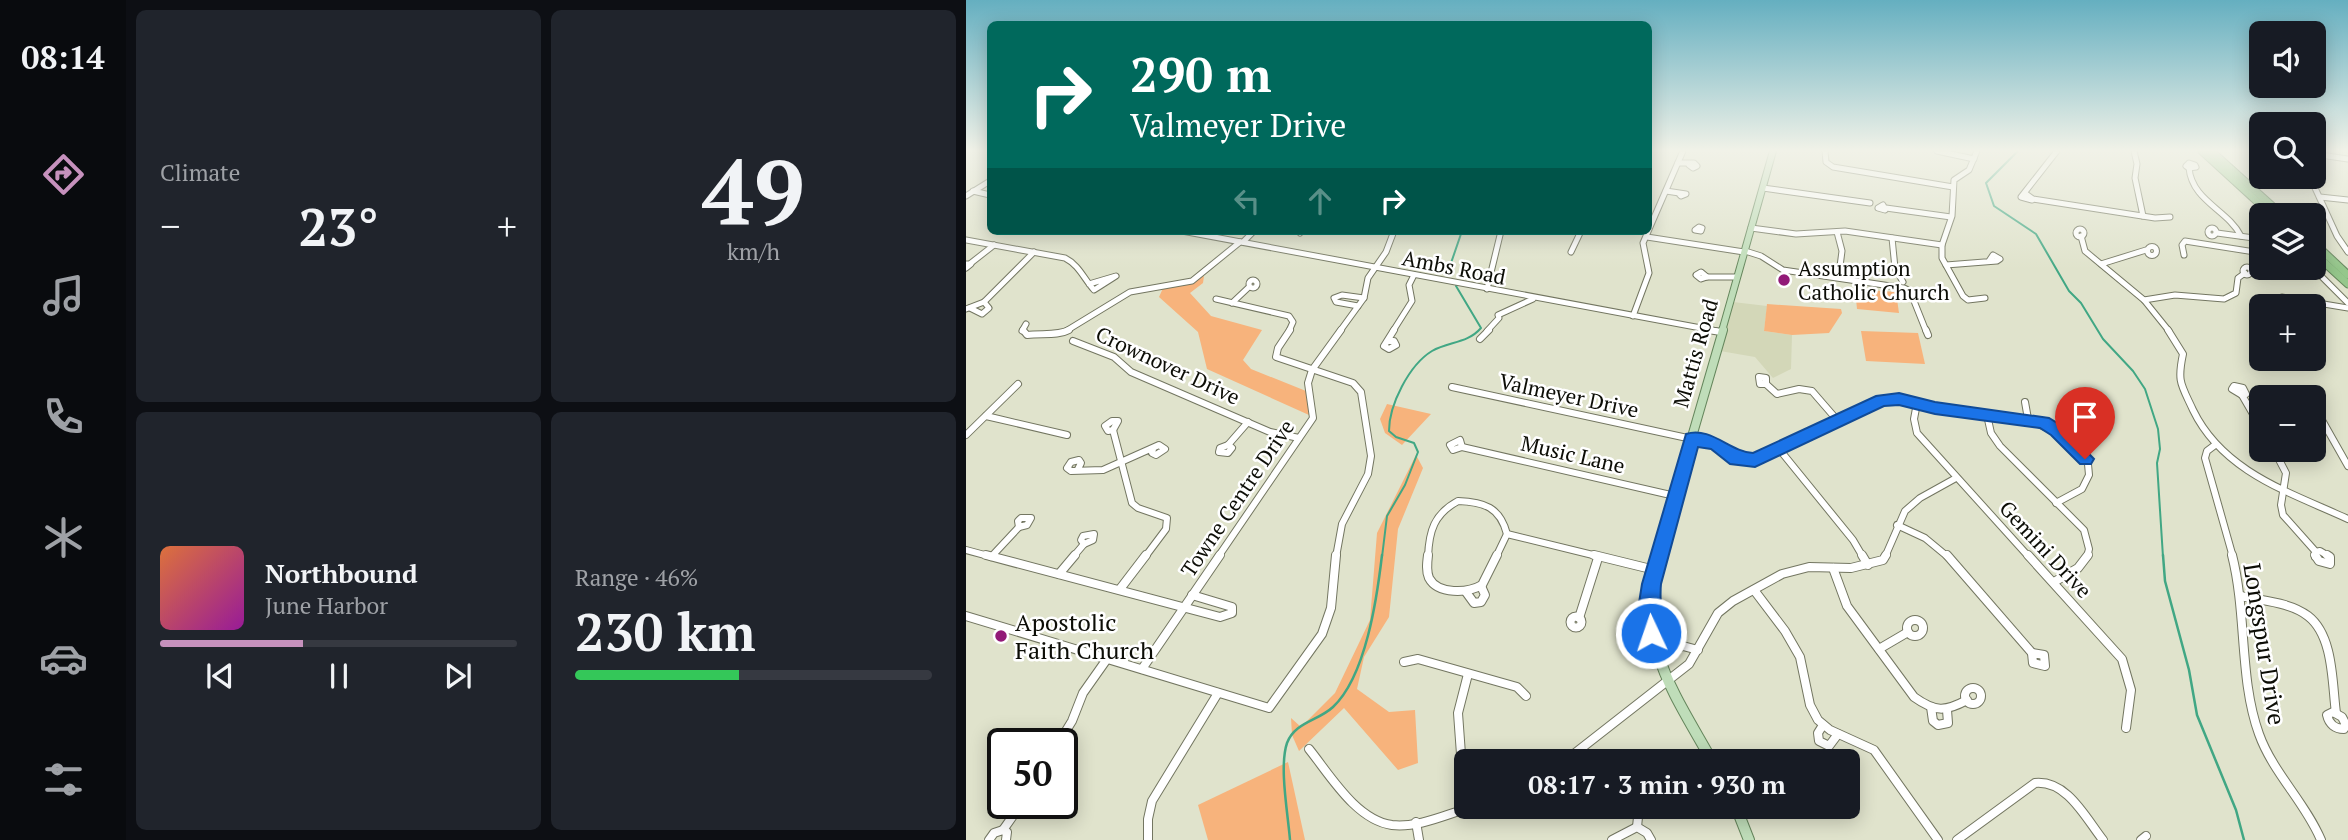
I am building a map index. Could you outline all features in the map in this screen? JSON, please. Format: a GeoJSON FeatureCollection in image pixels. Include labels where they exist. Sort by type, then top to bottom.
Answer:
{"type":"FeatureCollection","features":[{"type":"Feature","properties":{"kind":"highway"},"geometry":{"type":"LineString","coordinates":[[2245,190],[2259,203]]}},
{"type":"Feature","properties":{"kind":"highway"},"geometry":{"type":"LineString","coordinates":[[2254,190],[2269,203]]}},
{"type":"Feature","properties":{"kind":"highway"},"geometry":{"type":"LineString","coordinates":[[2326,254],[2348,275]]}},
{"type":"Feature","properties":{"kind":"highway"},"geometry":{"type":"LineString","coordinates":[[2326,264],[2348,285]]}},
{"type":"Feature","properties":{"kind":"main road","name":"Mattis Road"},"geometry":{"type":"LineString","coordinates":[[1706,749],[1657,655],[1649,614],[1655,570],[1762,190]]}},
{"type":"Feature","properties":{"kind":"main road"},"geometry":{"type":"LineString","coordinates":[[1741,819],[1749,840]]}},
{"type":"Feature","properties":{"kind":"street"},"geometry":{"type":"LineString","coordinates":[[1778,190],[1871,204]]}},
{"type":"Feature","properties":{"kind":"street"},"geometry":{"type":"LineString","coordinates":[[1953,190],[1951,217],[1942,246],[1946,265],[1957,289],[1966,299],[1985,298]]}},
{"type":"Feature","properties":{"kind":"street"},"geometry":{"type":"LineString","coordinates":[[2026,190],[2033,200],[2143,216],[2170,217]]}},
{"type":"Feature","properties":{"kind":"street"},"geometry":{"type":"LineString","coordinates":[[2138,190],[2143,216]]}},
{"type":"Feature","properties":{"kind":"street"},"geometry":{"type":"LineString","coordinates":[[2197,190],[2241,236]]}},
{"type":"Feature","properties":{"kind":"street"},"geometry":{"type":"LineString","coordinates":[[2317,190],[2347,250]]}},
{"type":"Feature","properties":{"kind":"street"},"geometry":{"type":"LineString","coordinates":[[966,196],[973,191],[987,194]]}},
{"type":"Feature","properties":{"kind":"street"},"geometry":{"type":"LineString","coordinates":[[1652,225],[1666,191],[1678,193]]}},
{"type":"Feature","properties":{"kind":"street"},"geometry":{"type":"LineString","coordinates":[[2320,197],[2348,200]]}},
{"type":"Feature","properties":{"kind":"street"},"geometry":{"type":"LineString","coordinates":[[1886,208],[1951,217]]}},
{"type":"Feature","properties":{"kind":"street"},"geometry":{"type":"LineString","coordinates":[[1751,228],[1796,234],[1837,232],[1942,246]]}},
{"type":"Feature","properties":{"kind":"street"},"geometry":{"type":"LineString","coordinates":[[1693,244],[1698,231]]}},
{"type":"Feature","properties":{"kind":"street"},"geometry":{"type":"LineString","coordinates":[[1837,232],[1842,251],[1839,274]]}},
{"type":"Feature","properties":{"kind":"street"},"geometry":{"type":"LineString","coordinates":[[2217,233],[2249,237]]}},
{"type":"Feature","properties":{"kind":"street","name":"Ambs Road"},"geometry":{"type":"LineString","coordinates":[[1203,235],[1721,332]]}},
{"type":"Feature","properties":{"kind":"street"},"geometry":{"type":"LineString","coordinates":[[1026,324],[1022,331],[1027,335],[1044,332],[1062,334],[1130,292],[1192,281],[1249,235]]}},
{"type":"Feature","properties":{"kind":"street"},"geometry":{"type":"LineString","coordinates":[[1312,370],[1364,299],[1367,278],[1385,252],[1392,235]]}},
{"type":"Feature","properties":{"kind":"street"},"geometry":{"type":"LineString","coordinates":[[1488,289],[1500,235]]}},
{"type":"Feature","properties":{"kind":"street"},"geometry":{"type":"LineString","coordinates":[[1571,252],[1580,235]]}},
{"type":"Feature","properties":{"kind":"street"},"geometry":{"type":"LineString","coordinates":[[2081,236],[2085,251],[2144,300],[2181,348],[2183,354],[2178,378],[2197,418],[2215,445],[2250,474],[2348,519]]}},
{"type":"Feature","properties":{"kind":"street"},"geometry":{"type":"LineString","coordinates":[[1633,316],[1649,273],[1643,250],[1647,237],[1744,251],[1761,256],[1783,270],[1904,288],[1910,291],[1928,335]]}},
{"type":"Feature","properties":{"kind":"street"},"geometry":{"type":"LineString","coordinates":[[1892,238],[1895,268],[1903,282]]}},
{"type":"Feature","properties":{"kind":"street"},"geometry":{"type":"LineString","coordinates":[[966,240],[1063,257],[1074,262],[1089,284]]}},
{"type":"Feature","properties":{"kind":"street"},"geometry":{"type":"LineString","coordinates":[[2184,255],[2182,246],[2185,241],[2249,251]]}},
{"type":"Feature","properties":{"kind":"street"},"geometry":{"type":"LineString","coordinates":[[968,265],[994,245]]}},
{"type":"Feature","properties":{"kind":"street"},"geometry":{"type":"LineString","coordinates":[[2101,264],[2146,250]]}},
{"type":"Feature","properties":{"kind":"street"},"geometry":{"type":"LineString","coordinates":[[968,308],[982,314],[989,308],[984,302],[1034,252]]}},
{"type":"Feature","properties":{"kind":"street"},"geometry":{"type":"LineString","coordinates":[[1946,265],[1989,261]]}},
{"type":"Feature","properties":{"kind":"street"},"geometry":{"type":"LineString","coordinates":[[2144,300],[2175,295],[2224,299],[2236,293],[2238,278],[2245,273]]}},
{"type":"Feature","properties":{"kind":"street"},"geometry":{"type":"LineString","coordinates":[[1388,341],[1412,302],[1409,285],[1414,275]]}},
{"type":"Feature","properties":{"kind":"street"},"geometry":{"type":"LineString","coordinates":[[1707,277],[1737,277]]}},
{"type":"Feature","properties":{"kind":"street"},"geometry":{"type":"LineString","coordinates":[[2324,280],[2348,305]]}},
{"type":"Feature","properties":{"kind":"street"},"geometry":{"type":"LineString","coordinates":[[1233,303],[1249,287]]}},
{"type":"Feature","properties":{"kind":"street"},"geometry":{"type":"LineString","coordinates":[[1359,306],[1336,302],[1334,298],[1342,295],[1364,299]]}},
{"type":"Feature","properties":{"kind":"street"},"geometry":{"type":"LineString","coordinates":[[1480,339],[1499,318],[1498,315],[1534,298]]}},
{"type":"Feature","properties":{"kind":"street"},"geometry":{"type":"LineString","coordinates":[[968,619],[1269,708],[1284,684],[1308,658],[1328,618],[1342,527],[1369,468],[1371,454],[1361,392],[1353,383],[1276,357],[1280,344],[1292,328],[1293,322],[1289,316],[1216,299]]}},
{"type":"Feature","properties":{"kind":"street"},"geometry":{"type":"LineString","coordinates":[[2326,302],[2348,305]]}},
{"type":"Feature","properties":{"kind":"street","name":"Crownover Drive"},"geometry":{"type":"LineString","coordinates":[[1073,341],[1114,357],[1131,372],[1270,432],[1300,438]]}},
{"type":"Feature","properties":{"kind":"street","name":"Towne Centre Drive"},"geometry":{"type":"LineString","coordinates":[[1142,669],[1313,418],[1314,408],[1308,383],[1312,370]]}},
{"type":"Feature","properties":{"kind":"street"},"geometry":{"type":"LineString","coordinates":[[966,435],[1018,384]]}},
{"type":"Feature","properties":{"kind":"street"},"geometry":{"type":"LineString","coordinates":[[1766,384],[1771,391],[1784,395],[1802,389],[1809,390],[1838,421]]}},
{"type":"Feature","properties":{"kind":"street","name":"Valmeyer Drive"},"geometry":{"type":"LineString","coordinates":[[1452,387],[1715,444],[1745,462],[1882,401],[1899,399],[1987,415],[2028,419],[2043,422],[2056,430],[2079,451],[2089,469],[2084,488],[2056,503]]}},
{"type":"Feature","properties":{"kind":"street"},"geometry":{"type":"LineString","coordinates":[[2242,396],[2249,408]]}},
{"type":"Feature","properties":{"kind":"street"},"geometry":{"type":"LineString","coordinates":[[2025,402],[2028,419]]}},
{"type":"Feature","properties":{"kind":"street","name":"Gemini Drive"},"geometry":{"type":"LineString","coordinates":[[1917,403],[1914,419],[1917,433],[2122,659],[2131,690],[2126,728]]}},
{"type":"Feature","properties":{"kind":"street"},"geometry":{"type":"LineString","coordinates":[[1987,415],[1991,433],[2000,446],[2084,530],[2090,549],[2084,563],[2054,582]]}},
{"type":"Feature","properties":{"kind":"street"},"geometry":{"type":"LineString","coordinates":[[986,416],[1067,435]]}},
{"type":"Feature","properties":{"kind":"street","name":"Crownover Drive"},"geometry":{"type":"LineString","coordinates":[[1228,445],[1248,422]]}},
{"type":"Feature","properties":{"kind":"street"},"geometry":{"type":"LineString","coordinates":[[2326,427],[2348,466]]}},
{"type":"Feature","properties":{"kind":"street"},"geometry":{"type":"LineString","coordinates":[[1113,430],[1132,503],[1138,509],[1167,518],[1168,521],[1166,529],[1120,589]]}},
{"type":"Feature","properties":{"kind":"street","name":"Longspur Drive"},"geometry":{"type":"LineString","coordinates":[[2215,445],[2207,451],[2205,458],[2241,596],[2252,705],[2258,732],[2268,756],[2285,784],[2307,811],[2321,840]]}},
{"type":"Feature","properties":{"kind":"street","name":"Music Lane"},"geometry":{"type":"LineString","coordinates":[[1462,447],[1675,496]]}},
{"type":"Feature","properties":{"kind":"street"},"geometry":{"type":"LineString","coordinates":[[1078,469],[1103,470],[1153,449]]}},
{"type":"Feature","properties":{"kind":"street"},"geometry":{"type":"LineString","coordinates":[[1779,449],[1853,540],[1868,565]]}},
{"type":"Feature","properties":{"kind":"street"},"geometry":{"type":"LineString","coordinates":[[2280,462],[2286,473],[2286,492],[2281,505],[2283,515],[2316,552]]}},
{"type":"Feature","properties":{"kind":"street"},"geometry":{"type":"LineString","coordinates":[[1580,749],[1689,664],[1718,613],[1733,600],[1782,574],[1809,567],[1868,565],[1883,560],[1893,541],[1897,525],[1912,501],[1956,478]]}},
{"type":"Feature","properties":{"kind":"street"},"geometry":{"type":"LineString","coordinates":[[1458,501],[1487,504],[1503,518],[1507,534],[1481,586],[1476,590],[1466,592],[1434,584],[1428,576],[1431,525],[1436,514],[1444,508],[1458,501]]}},
{"type":"Feature","properties":{"kind":"street"},"geometry":{"type":"LineString","coordinates":[[1897,525],[1925,538],[1942,550],[2032,653]]}},
{"type":"Feature","properties":{"kind":"street"},"geometry":{"type":"LineString","coordinates":[[991,557],[1018,527]]}},
{"type":"Feature","properties":{"kind":"street"},"geometry":{"type":"LineString","coordinates":[[1507,534],[1655,570]]}},
{"type":"Feature","properties":{"kind":"street"},"geometry":{"type":"LineString","coordinates":[[1059,574],[1084,544]]}},
{"type":"Feature","properties":{"kind":"street"},"geometry":{"type":"LineString","coordinates":[[966,550],[1220,617],[1228,617],[1232,613],[1232,607],[1192,595]]}},
{"type":"Feature","properties":{"kind":"street"},"geometry":{"type":"LineString","coordinates":[[1578,618],[1598,558]]}},
{"type":"Feature","properties":{"kind":"street"},"geometry":{"type":"LineString","coordinates":[[1833,568],[1847,606],[1914,697],[1931,707],[1947,710],[1967,700]]}},
{"type":"Feature","properties":{"kind":"street"},"geometry":{"type":"LineString","coordinates":[[1466,592],[1475,603],[1480,602],[1485,595],[1481,586]]}},
{"type":"Feature","properties":{"kind":"street"},"geometry":{"type":"LineString","coordinates":[[1754,590],[1801,657],[1810,704],[1823,725],[1838,734],[1860,740],[1874,750],[1938,840]]}},
{"type":"Feature","properties":{"kind":"street"},"geometry":{"type":"LineString","coordinates":[[2241,596],[2293,609],[2314,621],[2322,633],[2336,713]]}},
{"type":"Feature","properties":{"kind":"street"},"geometry":{"type":"LineString","coordinates":[[1879,649],[1909,632]]}},
{"type":"Feature","properties":{"kind":"street"},"geometry":{"type":"LineString","coordinates":[[1657,655],[1674,647],[1690,645],[1698,650]]}},
{"type":"Feature","properties":{"kind":"street"},"geometry":{"type":"LineString","coordinates":[[1068,728],[1083,693],[1107,659]]}},
{"type":"Feature","properties":{"kind":"street"},"geometry":{"type":"LineString","coordinates":[[1404,662],[1418,659],[1517,687],[1526,696]]}},
{"type":"Feature","properties":{"kind":"street"},"geometry":{"type":"LineString","coordinates":[[1462,749],[1458,713],[1468,674]]}},
{"type":"Feature","properties":{"kind":"street"},"geometry":{"type":"LineString","coordinates":[[1148,840],[1148,818],[1152,801],[1218,693]]}},
{"type":"Feature","properties":{"kind":"street"},"geometry":{"type":"LineString","coordinates":[[1931,707],[1933,721],[1938,725],[1948,723],[1947,710]]}},
{"type":"Feature","properties":{"kind":"street"},"geometry":{"type":"LineString","coordinates":[[1823,725],[1818,733],[1819,741],[1824,745],[1829,746],[1838,734]]}},
{"type":"Feature","properties":{"kind":"street"},"geometry":{"type":"LineString","coordinates":[[1310,749],[1362,810],[1375,820],[1393,825],[1454,812]]}},
{"type":"Feature","properties":{"kind":"street"},"geometry":{"type":"LineString","coordinates":[[1957,840],[2035,783],[2046,782],[2061,787],[2103,840]]}},
{"type":"Feature","properties":{"kind":"street"},"geometry":{"type":"LineString","coordinates":[[989,840],[994,833],[1003,830],[1011,819]]}},
{"type":"Feature","properties":{"kind":"street"},"geometry":{"type":"LineString","coordinates":[[1637,827],[1638,819]]}},
{"type":"Feature","properties":{"kind":"street"},"geometry":{"type":"LineString","coordinates":[[1416,822],[1419,840]]}},
{"type":"Feature","properties":{"kind":"street"},"geometry":{"type":"LineString","coordinates":[[1612,840],[1637,827]]}},
{"type":"Feature","properties":{"kind":"street"},"geometry":{"type":"LineString","coordinates":[[1637,827],[1647,833],[1651,840]]}},
{"type":"Feature","properties":{"kind":"street"},"geometry":{"type":"LineString","coordinates":[[1003,830],[1007,832],[1006,840]]}},
{"type":"Feature","properties":{"kind":"shaded area"},"geometry":{"type":"Polygon","coordinates":[[[1204,276],[1203,283],[1190,293],[1211,316],[1262,330],[1243,360],[1251,369],[1306,391],[1309,415],[1207,369],[1198,332],[1159,297],[1164,286],[1197,280],[1204,276]]]}},
{"type":"Feature","properties":{"kind":"shaded area"},"geometry":{"type":"Polygon","coordinates":[[[1855,289],[1896,292],[1899,313],[1857,309],[1855,289]]]}},
{"type":"Feature","properties":{"kind":"shaded area"},"geometry":{"type":"Polygon","coordinates":[[[1733,302],[1767,306],[1764,331],[1792,335],[1791,369],[1773,378],[1755,357],[1720,351],[1733,302]]]}},
{"type":"Feature","properties":{"kind":"shaded area"},"geometry":{"type":"Polygon","coordinates":[[[1767,304],[1841,309],[1842,313],[1829,333],[1792,335],[1764,331],[1767,304]]]}},
{"type":"Feature","properties":{"kind":"shaded area"},"geometry":{"type":"Polygon","coordinates":[[[1861,331],[1918,333],[1925,364],[1866,361],[1861,331]]]}},
{"type":"Feature","properties":{"kind":"shaded area"},"geometry":{"type":"Polygon","coordinates":[[[1387,404],[1431,414],[1402,445],[1385,433],[1380,419],[1387,404]]]}},
{"type":"Feature","properties":{"kind":"shaded area"},"geometry":{"type":"Polygon","coordinates":[[[1416,455],[1423,468],[1398,529],[1389,617],[1364,657],[1357,689],[1389,712],[1415,710],[1418,763],[1398,770],[1344,708],[1299,751],[1292,735],[1291,718],[1301,727],[1335,693],[1370,620],[1377,533],[1416,455]]]}},
{"type":"Feature","properties":{"kind":"shaded area"},"geometry":{"type":"Polygon","coordinates":[[[1288,762],[1305,840],[1208,840],[1198,805],[1288,762]]]}},
{"type":"Feature","properties":{"kind":"waterway"},"geometry":{"type":"LineString","coordinates":[[1989,190],[1994,206],[2036,234],[2069,291],[2081,303],[2103,339],[2133,371],[2145,389],[2158,429],[2160,449],[2157,463],[2163,557]]}},
{"type":"Feature","properties":{"kind":"waterway"},"geometry":{"type":"LineString","coordinates":[[1452,275],[1451,263],[1461,235]]}},
{"type":"Feature","properties":{"kind":"waterway"},"geometry":{"type":"LineString","coordinates":[[1382,557],[1387,516],[1405,485],[1418,452],[1414,443],[1396,437],[1389,431],[1392,410],[1402,386],[1416,366],[1432,351],[1464,340],[1481,328],[1456,286]]}},
{"type":"Feature","properties":{"kind":"waterway"},"geometry":{"type":"LineString","coordinates":[[1290,840],[1284,777],[1287,743],[1295,730],[1333,707],[1354,676],[1368,636],[1382,555]]}},
{"type":"Feature","properties":{"kind":"waterway"},"geometry":{"type":"LineString","coordinates":[[2163,555],[2165,581],[2189,670],[2197,715],[2236,810],[2244,840]]}},
{"type":"Feature","properties":{"kind":"place","name":"Assumption Catholic Church"},"geometry":{"type":"Point","coordinates":[1784,280]}},
{"type":"Feature","properties":{"kind":"place","name":"Apostolic Faith Church"},"geometry":{"type":"Point","coordinates":[1001,636]}},
{"type":"Feature","properties":{"kind":"route"},"geometry":{"type":"LineString","coordinates":[[1651,633],[1651,584],[1692,439],[1715,444],[1729,455],[1745,462],[1755,460],[1882,401],[1899,399],[1935,408],[2043,422],[2056,430],[2085,459]]}}]}
